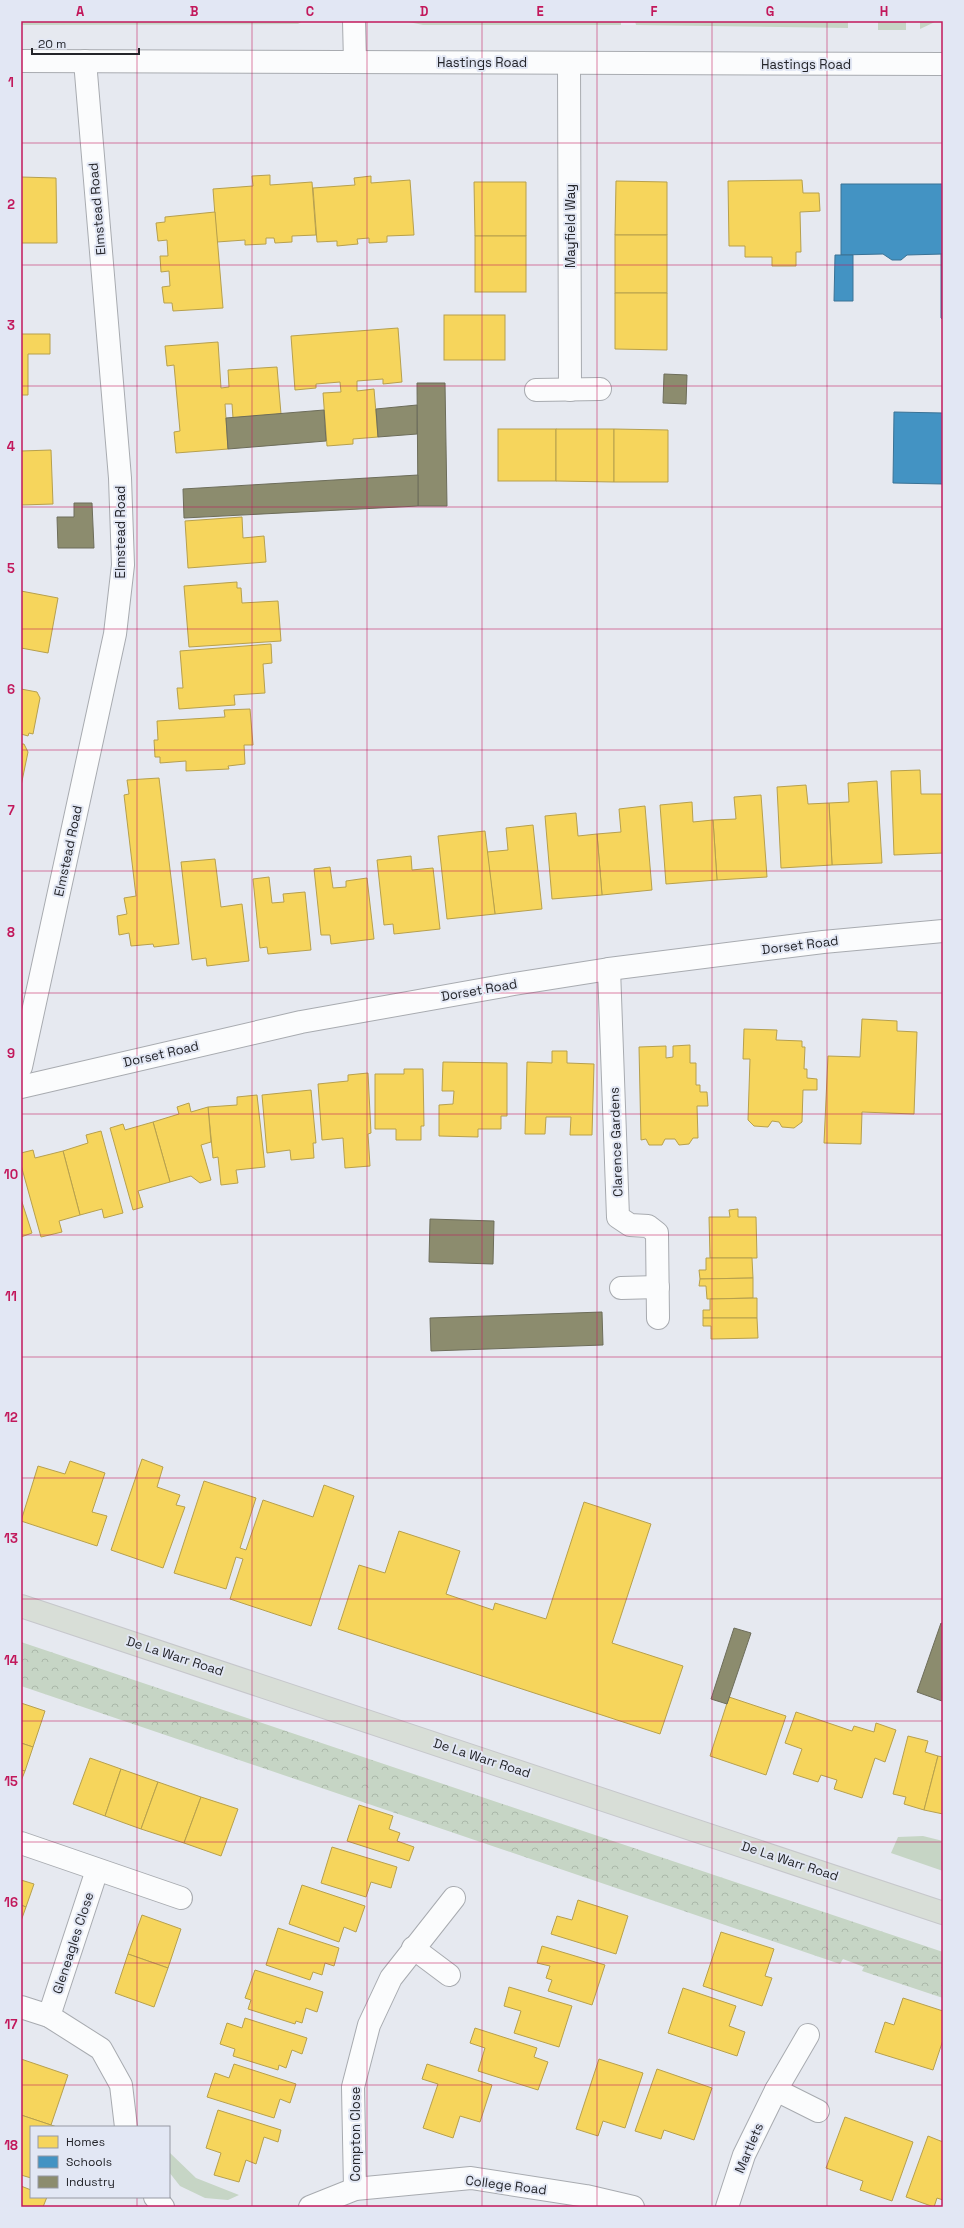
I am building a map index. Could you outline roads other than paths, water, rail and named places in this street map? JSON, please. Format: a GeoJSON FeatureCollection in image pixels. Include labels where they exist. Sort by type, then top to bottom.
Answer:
{"type":"FeatureCollection","features":[{"type":"Feature","properties":{"kind":"highway","name":"De La Warr Road"},"geometry":{"type":"LineString","coordinates":[[21,1606],[943,1913]]}},
{"type":"Feature","properties":{"kind":"street"},"geometry":{"type":"LineString","coordinates":[[354,21],[355,62]]}},
{"type":"Feature","properties":{"kind":"street","name":"Hastings Road"},"geometry":{"type":"LineString","coordinates":[[21,61],[943,64]]}},
{"type":"Feature","properties":{"kind":"street","name":"Elmstead Road"},"geometry":{"type":"LineString","coordinates":[[21,1067],[115,634],[123,565],[120,478],[85,61]]}},
{"type":"Feature","properties":{"kind":"street","name":"Mayfield Way"},"geometry":{"type":"LineString","coordinates":[[569,62],[570,390]]}},
{"type":"Feature","properties":{"kind":"street"},"geometry":{"type":"LineString","coordinates":[[536,390],[600,389]]}},
{"type":"Feature","properties":{"kind":"street","name":"Dorset Road"},"geometry":{"type":"LineString","coordinates":[[21,1087],[301,1022],[514,984],[609,969],[823,942],[943,931]]}},
{"type":"Feature","properties":{"kind":"street","name":"Clarence Gardens"},"geometry":{"type":"LineString","coordinates":[[609,969],[618,1216],[630,1225],[648,1226],[657,1234],[658,1318]]}},
{"type":"Feature","properties":{"kind":"street"},"geometry":{"type":"LineString","coordinates":[[621,1288],[658,1287]]}},
{"type":"Feature","properties":{"kind":"street"},"geometry":{"type":"LineString","coordinates":[[21,1844],[181,1898]]}},
{"type":"Feature","properties":{"kind":"street","name":"Gleneagles Close"},"geometry":{"type":"LineString","coordinates":[[49,2016],[97,1870]]}},
{"type":"Feature","properties":{"kind":"street","name":"Compton Close"},"geometry":{"type":"LineString","coordinates":[[355,2189],[353,2087],[369,2025],[391,1978],[413,1948],[454,1898]]}},
{"type":"Feature","properties":{"kind":"street"},"geometry":{"type":"LineString","coordinates":[[413,1948],[449,1975]]}},
{"type":"Feature","properties":{"kind":"street"},"geometry":{"type":"LineString","coordinates":[[21,2007],[49,2016],[101,2049],[121,2085],[126,2126]]}},
{"type":"Feature","properties":{"kind":"street","name":"Martlets"},"geometry":{"type":"LineString","coordinates":[[727,2207],[744,2155],[776,2090],[808,2035]]}},
{"type":"Feature","properties":{"kind":"street"},"geometry":{"type":"LineString","coordinates":[[776,2090],[818,2111]]}},
{"type":"Feature","properties":{"kind":"street","name":"College Road"},"geometry":{"type":"LineString","coordinates":[[310,2207],[355,2189],[472,2178],[586,2196],[633,2207]]}},
{"type":"Feature","properties":{"kind":"street"},"geometry":{"type":"LineString","coordinates":[[156,2198],[163,2207]]}}]}
